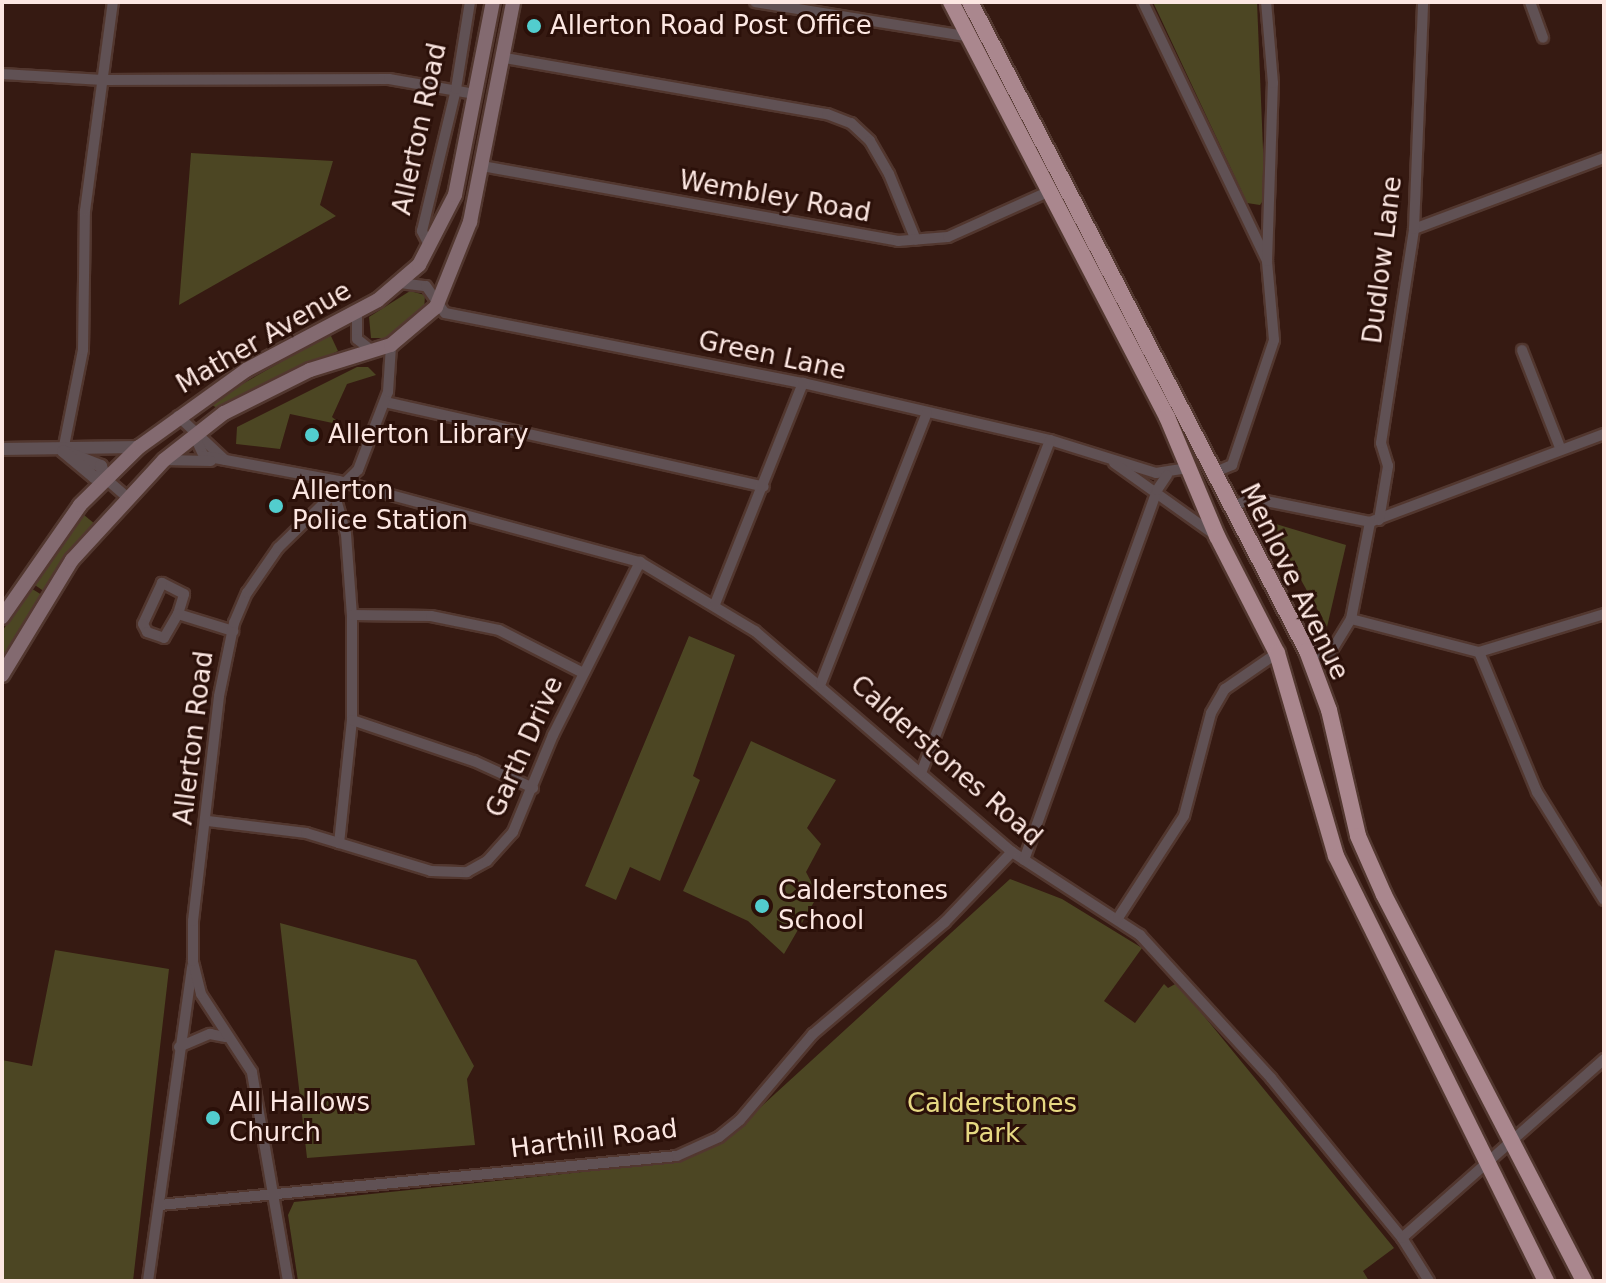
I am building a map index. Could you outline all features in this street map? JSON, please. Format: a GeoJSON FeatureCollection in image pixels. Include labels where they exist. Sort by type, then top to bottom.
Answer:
{"type":"FeatureCollection","features":[{"type":"Feature","properties":{"kind":"highway","name":"Menlove Avenue"},"geometry":{"type":"LineString","coordinates":[[951,2],[1052,190],[1188,468],[1219,540],[1277,653],[1336,856],[1546,1281]]}},
{"type":"Feature","properties":{"kind":"highway","name":"Menlove Avenue"},"geometry":{"type":"LineString","coordinates":[[970,2],[1307,651],[1329,710],[1358,836],[1416,962],[1584,1281]]}},
{"type":"Feature","properties":{"kind":"highway"},"geometry":{"type":"LineString","coordinates":[[1188,468],[1213,473]]}},
{"type":"Feature","properties":{"kind":"highway"},"geometry":{"type":"LineString","coordinates":[[1219,540],[1246,533]]}},
{"type":"Feature","properties":{"kind":"main road","name":"Allerton Road"},"geometry":{"type":"LineString","coordinates":[[431,249],[455,195],[493,2]]}},
{"type":"Feature","properties":{"kind":"main road"},"geometry":{"type":"LineString","coordinates":[[482,166],[505,58],[513,2]]}},
{"type":"Feature","properties":{"kind":"main road","name":"Mather Avenue"},"geometry":{"type":"LineString","coordinates":[[2,675],[72,560],[126,496],[164,460],[224,413],[310,370],[391,345],[436,307],[452,278],[482,166]]}},
{"type":"Feature","properties":{"kind":"main road","name":"Mather Avenue"},"geometry":{"type":"LineString","coordinates":[[2,617],[42,555],[105,478],[139,447],[246,370],[357,311],[400,283],[431,249]]}},
{"type":"Feature","properties":{"kind":"street"},"geometry":{"type":"LineString","coordinates":[[63,451],[83,350],[85,211],[113,2]]}},
{"type":"Feature","properties":{"kind":"street","name":"Allerton Road"},"geometry":{"type":"LineString","coordinates":[[431,249],[422,231],[456,89],[470,2]]}},
{"type":"Feature","properties":{"kind":"street"},"geometry":{"type":"LineString","coordinates":[[755,2],[972,37]]}},
{"type":"Feature","properties":{"kind":"street"},"geometry":{"type":"LineString","coordinates":[[1143,2],[1267,261]]}},
{"type":"Feature","properties":{"kind":"street"},"geometry":{"type":"LineString","coordinates":[[1213,473],[1232,465],[1274,340],[1267,261],[1273,83],[1266,2]]}},
{"type":"Feature","properties":{"kind":"street","name":"Dudlow Lane"},"geometry":{"type":"LineString","coordinates":[[1307,651],[1329,655],[1351,619],[1388,466],[1381,443],[1414,229],[1423,2]]}},
{"type":"Feature","properties":{"kind":"street"},"geometry":{"type":"LineString","coordinates":[[1530,2],[1543,38]]}},
{"type":"Feature","properties":{"kind":"street"},"geometry":{"type":"LineString","coordinates":[[505,58],[827,114],[851,123],[870,141],[889,174],[916,240]]}},
{"type":"Feature","properties":{"kind":"street"},"geometry":{"type":"LineString","coordinates":[[2,74],[103,80],[389,79],[475,94]]}},
{"type":"Feature","properties":{"kind":"street"},"geometry":{"type":"LineString","coordinates":[[1414,229],[1604,158]]}},
{"type":"Feature","properties":{"kind":"street","name":"Wembley Road"},"geometry":{"type":"LineString","coordinates":[[482,166],[860,236],[916,240],[948,237],[1052,190]]}},
{"type":"Feature","properties":{"kind":"street"},"geometry":{"type":"LineString","coordinates":[[400,283],[426,286],[436,307]]}},
{"type":"Feature","properties":{"kind":"street","name":"Green Lane"},"geometry":{"type":"LineString","coordinates":[[436,307],[483,322],[803,383],[1050,440],[1167,475]]}},
{"type":"Feature","properties":{"kind":"street"},"geometry":{"type":"LineString","coordinates":[[357,311],[357,339],[371,350]]}},
{"type":"Feature","properties":{"kind":"street","name":"Allerton Road"},"geometry":{"type":"LineString","coordinates":[[288,1281],[252,1072],[226,1037],[201,994],[193,961],[193,921],[208,821],[219,696],[233,631],[247,593],[278,548],[348,484],[385,402],[391,345]]}},
{"type":"Feature","properties":{"kind":"street"},"geometry":{"type":"LineString","coordinates":[[1522,350],[1561,450]]}},
{"type":"Feature","properties":{"kind":"street"},"geometry":{"type":"LineString","coordinates":[[715,604],[803,383]]}},
{"type":"Feature","properties":{"kind":"street"},"geometry":{"type":"LineString","coordinates":[[385,402],[764,487]]}},
{"type":"Feature","properties":{"kind":"street"},"geometry":{"type":"LineString","coordinates":[[821,683],[927,413]]}},
{"type":"Feature","properties":{"kind":"street"},"geometry":{"type":"LineString","coordinates":[[178,416],[194,435],[210,441],[225,460]]}},
{"type":"Feature","properties":{"kind":"street"},"geometry":{"type":"LineString","coordinates":[[1233,507],[1251,498],[1375,521],[1604,434]]}},
{"type":"Feature","properties":{"kind":"street"},"geometry":{"type":"LineString","coordinates":[[921,773],[1050,440]]}},
{"type":"Feature","properties":{"kind":"street"},"geometry":{"type":"LineString","coordinates":[[2,449],[63,451],[139,447]]}},
{"type":"Feature","properties":{"kind":"street"},"geometry":{"type":"LineString","coordinates":[[63,451],[94,477],[105,478],[126,496]]}},
{"type":"Feature","properties":{"kind":"street","name":"Green Lane"},"geometry":{"type":"LineString","coordinates":[[1098,453],[1157,490],[1219,540]]}},
{"type":"Feature","properties":{"kind":"street","name":"Calderstones Road"},"geometry":{"type":"LineString","coordinates":[[164,460],[225,460],[348,484],[640,562],[715,604],[821,683],[1012,852],[1118,918],[1271,1078],[1402,1238],[1429,1281]]}},
{"type":"Feature","properties":{"kind":"street"},"geometry":{"type":"LineString","coordinates":[[1024,860],[1157,490],[1167,475],[1188,468]]}},
{"type":"Feature","properties":{"kind":"street"},"geometry":{"type":"LineString","coordinates":[[335,496],[346,534],[352,615],[352,720],[339,843]]}},
{"type":"Feature","properties":{"kind":"street","name":"Garth Drive"},"geometry":{"type":"LineString","coordinates":[[208,821],[263,824],[431,871],[467,872],[487,861],[513,832],[583,673],[640,562]]}},
{"type":"Feature","properties":{"kind":"street"},"geometry":{"type":"LineString","coordinates":[[162,583],[184,594],[178,614],[164,638],[147,632],[143,624],[162,583]]}},
{"type":"Feature","properties":{"kind":"street"},"geometry":{"type":"LineString","coordinates":[[178,614],[233,631]]}},
{"type":"Feature","properties":{"kind":"street"},"geometry":{"type":"LineString","coordinates":[[1351,619],[1479,652],[1604,614]]}},
{"type":"Feature","properties":{"kind":"street"},"geometry":{"type":"LineString","coordinates":[[352,615],[431,616],[499,630],[583,673]]}},
{"type":"Feature","properties":{"kind":"street"},"geometry":{"type":"LineString","coordinates":[[1479,652],[1537,792],[1604,900]]}},
{"type":"Feature","properties":{"kind":"street"},"geometry":{"type":"LineString","coordinates":[[1118,918],[1184,816],[1211,713],[1225,689],[1277,653]]}},
{"type":"Feature","properties":{"kind":"street"},"geometry":{"type":"LineString","coordinates":[[352,720],[474,761],[533,788]]}},
{"type":"Feature","properties":{"kind":"street","name":"Harthill Road"},"geometry":{"type":"LineString","coordinates":[[160,1205],[677,1156],[740,1120],[813,1034],[945,922],[1012,852]]}},
{"type":"Feature","properties":{"kind":"street"},"geometry":{"type":"LineString","coordinates":[[148,1281],[193,961]]}},
{"type":"Feature","properties":{"kind":"street"},"geometry":{"type":"LineString","coordinates":[[179,1047],[210,1034],[226,1037]]}},
{"type":"Feature","properties":{"kind":"street"},"geometry":{"type":"LineString","coordinates":[[1402,1238],[1604,1059]]}},
{"type":"Feature","properties":{"kind":"green space"},"geometry":{"type":"Polygon","coordinates":[[[1153,2],[1257,2],[1265,198],[1260,205],[1247,203],[1153,2]]]}},
{"type":"Feature","properties":{"kind":"green space"},"geometry":{"type":"Polygon","coordinates":[[[191,153],[333,161],[320,205],[336,216],[179,305],[191,153]]]}},
{"type":"Feature","properties":{"kind":"green space"},"geometry":{"type":"Polygon","coordinates":[[[410,291],[425,295],[424,312],[386,338],[371,338],[369,317],[410,291]]]}},
{"type":"Feature","properties":{"kind":"green space"},"geometry":{"type":"Polygon","coordinates":[[[330,334],[338,351],[220,410],[209,403],[330,334]]]}},
{"type":"Feature","properties":{"kind":"green space"},"geometry":{"type":"Polygon","coordinates":[[[357,367],[368,367],[376,375],[347,384],[332,417],[342,425],[290,414],[280,449],[236,444],[237,427],[357,367]]]}},
{"type":"Feature","properties":{"kind":"green space"},"geometry":{"type":"Polygon","coordinates":[[[84,515],[95,524],[45,592],[32,583],[84,515]]]}},
{"type":"Feature","properties":{"kind":"green space"},"geometry":{"type":"Polygon","coordinates":[[[1269,522],[1346,545],[1327,627],[1269,522]]]}},
{"type":"Feature","properties":{"kind":"green space"},"geometry":{"type":"Polygon","coordinates":[[[29,587],[42,595],[2,663],[2,632],[29,587]]]}},
{"type":"Feature","properties":{"kind":"green space"},"geometry":{"type":"Polygon","coordinates":[[[689,636],[735,655],[693,776],[700,780],[660,881],[630,867],[616,900],[585,886],[689,636]]]}},
{"type":"Feature","properties":{"kind":"green space"},"geometry":{"type":"Polygon","coordinates":[[[751,741],[836,780],[807,828],[821,844],[806,872],[818,895],[784,954],[748,921],[683,891],[751,741]]]}},
{"type":"Feature","properties":{"kind":"green space","name":"Calderstones Park"},"geometry":{"type":"Polygon","coordinates":[[[1010,879],[1062,899],[1142,948],[1104,1001],[1135,1023],[1164,984],[1168,988],[1177,983],[1394,1248],[1363,1271],[1369,1281],[298,1281],[288,1215],[294,1202],[677,1162],[729,1136],[1010,879]]]}},
{"type":"Feature","properties":{"kind":"green space"},"geometry":{"type":"Polygon","coordinates":[[[280,923],[416,960],[474,1066],[467,1079],[475,1145],[307,1158],[280,923]]]}},
{"type":"Feature","properties":{"kind":"green space"},"geometry":{"type":"Polygon","coordinates":[[[55,950],[169,969],[133,1281],[2,1281],[2,1060],[32,1066],[55,950]]]}},
{"type":"Feature","properties":{"kind":"place","name":"Allerton Road Post Office"},"geometry":{"type":"Point","coordinates":[534,26]}},
{"type":"Feature","properties":{"kind":"place","name":"Allerton Library"},"geometry":{"type":"Point","coordinates":[312,435]}},
{"type":"Feature","properties":{"kind":"place","name":"Allerton Police Station"},"geometry":{"type":"Point","coordinates":[276,506]}},
{"type":"Feature","properties":{"kind":"place","name":"Calderstones School"},"geometry":{"type":"Point","coordinates":[762,906]}},
{"type":"Feature","properties":{"kind":"place","name":"All Hallows Church"},"geometry":{"type":"Point","coordinates":[213,1118]}}]}
